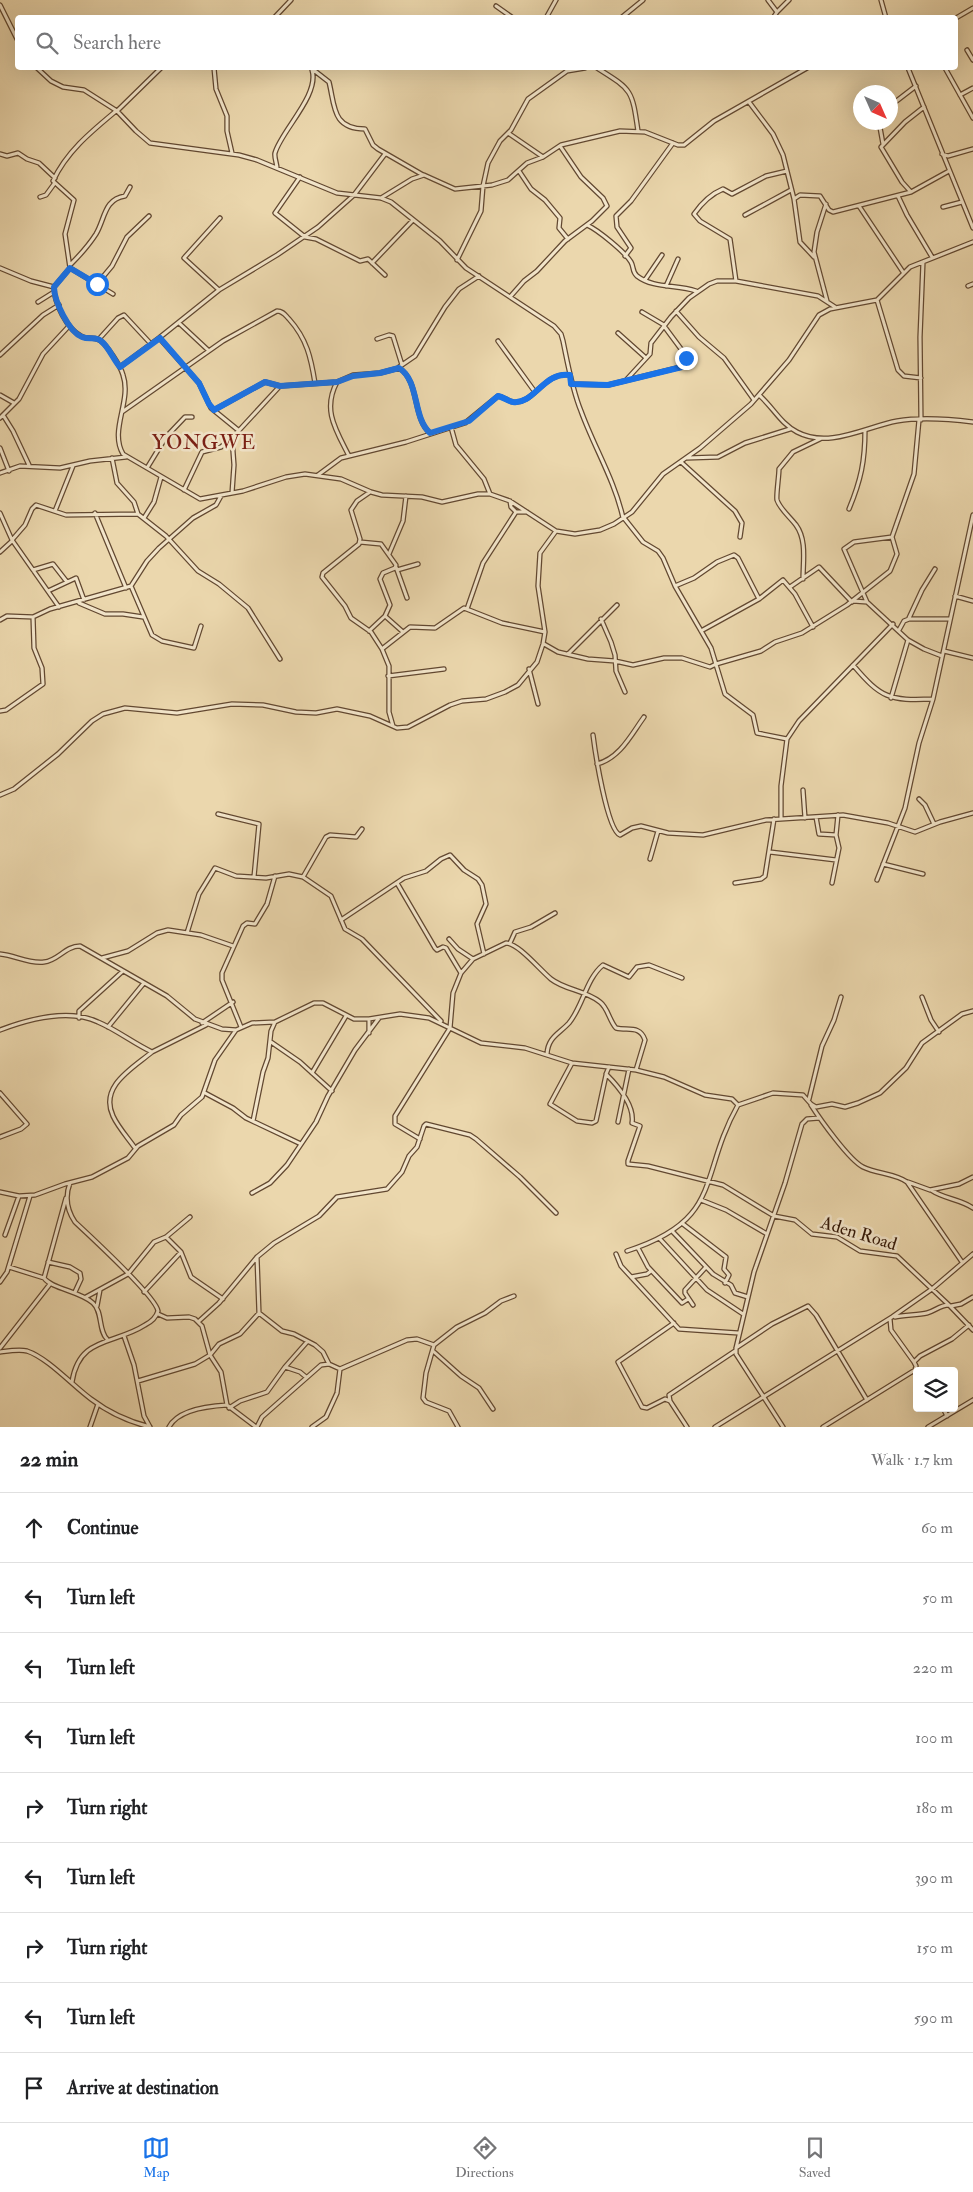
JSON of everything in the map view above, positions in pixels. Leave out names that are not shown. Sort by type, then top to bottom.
[{"type":"street","points":[[277,15],[291,0]]},
{"type":"street","points":[[548,15],[556,0]]},
{"type":"street","points":[[625,15],[643,0]]},
{"type":"street","points":[[768,0],[777,12]]},
{"type":"street","points":[[775,15],[789,0]]},
{"type":"street","points":[[881,0],[885,15]]},
{"type":"street","points":[[0,5],[15,35]]},
{"type":"street","points":[[496,6],[509,15]]},
{"type":"street","points":[[958,17],[973,8]]},
{"type":"street","points":[[967,50],[973,60]]},
{"type":"street","points":[[39,70],[51,81],[63,87],[84,90],[116,111],[150,143],[232,153],[278,168],[322,188],[354,195],[381,198],[397,206],[440,241],[458,260],[478,276],[557,329],[563,341],[571,384],[584,421],[618,498],[624,518],[643,542],[661,554],[675,586],[701,631],[716,664],[723,690],[728,698],[753,715],[757,733],[786,739]]},
{"type":"street","points":[[40,197],[46,195],[54,184],[55,178],[65,160],[82,140],[159,70]]},
{"type":"street","points":[[214,70],[216,89],[228,116],[227,131],[232,153]]},
{"type":"street","points":[[278,168],[275,152],[307,97],[314,76],[312,70]]},
{"type":"street","points":[[314,70],[329,82],[333,106],[341,122],[355,129],[365,129],[373,145],[385,154],[455,189],[482,186],[508,180],[527,163],[544,157],[560,146],[620,131],[638,131],[680,146],[686,144],[714,121],[804,70]]},
{"type":"street","points":[[458,260],[481,211],[484,196],[482,186],[488,163],[495,150],[508,133],[531,95],[570,70]]},
{"type":"street","points":[[600,70],[628,89],[635,109],[638,131]]},
{"type":"street","points":[[909,70],[973,228]]},
{"type":"street","points":[[946,70],[973,118]]},
{"type":"street","points":[[898,100],[916,86]]},
{"type":"street","points":[[960,95],[973,88]]},
{"type":"street","points":[[749,102],[772,134],[783,155],[794,199],[800,242],[814,257]]},
{"type":"street","points":[[911,192],[902,182],[881,149],[905,122],[924,107]]},
{"type":"street","points":[[881,130],[884,144]]},
{"type":"street","points":[[508,133],[544,157]]},
{"type":"street","points":[[625,256],[631,248],[618,230],[616,216],[631,201],[673,143]]},
{"type":"street","points":[[510,297],[568,239],[604,210],[606,204],[581,177],[560,146]]},
{"type":"street","points":[[942,154],[948,156],[973,149]]},
{"type":"street","points":[[0,154],[7,156],[18,153],[27,159],[39,163],[55,178]]},
{"type":"street","points":[[120,367],[220,290],[305,237],[354,195],[385,154]]},
{"type":"street","points":[[519,170],[531,190],[544,200],[560,218],[559,228],[568,239]]},
{"type":"street","points":[[736,282],[730,239],[700,221],[694,214],[704,202],[723,189],[732,194],[766,176],[787,171]]},
{"type":"street","points":[[794,199],[800,195],[814,194],[820,196],[830,212],[911,192],[949,172]]},
{"type":"street","points":[[381,198],[412,179],[424,175]]},
{"type":"street","points":[[300,178],[290,194],[274,212],[305,237],[316,239],[360,261],[367,259],[386,275]]},
{"type":"street","points":[[54,184],[74,200],[65,234],[70,266],[112,294]]},
{"type":"street","points":[[126,457],[118,443],[125,386],[120,367],[99,339],[84,338],[69,326],[54,292],[54,287],[95,236],[109,205],[115,198],[125,196],[130,187]]},
{"type":"street","points":[[745,215],[791,190]]},
{"type":"street","points":[[898,196],[932,257]]},
{"type":"street","points":[[943,207],[962,202]]},
{"type":"street","points":[[826,204],[817,232],[814,257],[827,301]]},
{"type":"street","points":[[859,206],[903,272]]},
{"type":"street","points":[[97,284],[112,266],[130,234],[149,216]]},
{"type":"street","points":[[220,218],[184,258],[220,290]]},
{"type":"street","points":[[372,263],[413,220]]},
{"type":"street","points":[[587,225],[607,238],[625,256],[632,264],[634,273],[655,284],[680,286],[697,291]]},
{"type":"street","points":[[0,473],[29,465],[50,468],[126,457],[200,499],[256,488],[294,475],[317,475],[342,479],[371,492],[392,496],[422,497],[442,502],[478,494],[490,494],[510,501],[556,531],[575,534],[600,530],[624,518],[638,506],[659,479],[700,448],[754,400],[789,360],[819,315],[824,311],[877,300],[903,272],[932,257],[973,242]]},
{"type":"street","points":[[646,280],[662,255]]},
{"type":"street","points":[[666,286],[678,259]]},
{"type":"street","points":[[543,644],[568,654],[588,659],[615,660],[640,665],[664,658],[686,658],[708,667],[762,651],[775,642],[802,633],[852,601],[885,576],[893,567],[897,554],[892,537],[914,474],[920,420],[920,337],[923,262]]},
{"type":"street","points":[[0,268],[31,281],[54,287]]},
{"type":"street","points":[[214,410],[265,382],[280,386],[337,382],[353,376],[380,373],[401,366],[415,356],[445,307],[459,289],[478,276]]},
{"type":"street","points":[[627,379],[650,354],[651,343],[676,312],[697,291],[712,283],[736,282],[818,296],[836,308]]},
{"type":"street","points":[[968,286],[973,284]]},
{"type":"street","points":[[38,302],[54,292]]},
{"type":"street","points":[[877,300],[898,370],[904,376],[921,378]]},
{"type":"street","points":[[0,355],[43,315],[59,305]]},
{"type":"street","points":[[122,412],[208,350],[274,313],[281,311],[298,329],[307,344],[315,383]]},
{"type":"street","points":[[571,384],[608,385],[686,364],[684,353],[664,326],[642,312]]},
{"type":"street","points":[[676,312],[699,337],[724,358],[754,400]]},
{"type":"street","points":[[99,339],[118,318],[124,315],[152,344]]},
{"type":"street","points":[[179,323],[208,350]]},
{"type":"street","points":[[29,465],[2,416],[19,399],[43,354],[69,326]]},
{"type":"street","points":[[618,333],[646,358]]},
{"type":"street","points":[[377,339],[389,335],[393,336],[401,366],[411,385],[424,426],[430,433]]},
{"type":"street","points":[[160,338],[199,383],[214,410],[238,430]]},
{"type":"street","points":[[498,341],[535,392]]},
{"type":"street","points":[[317,475],[341,458],[469,421],[498,396],[510,401],[519,402],[553,378],[563,374],[570,375]]},
{"type":"street","points":[[337,382],[332,394],[330,414],[349,456]]},
{"type":"street","points":[[184,490],[202,452],[221,447],[232,438],[280,386]]},
{"type":"street","points":[[0,395],[14,403]]},
{"type":"street","points":[[759,395],[767,402],[780,420],[791,429],[809,437],[821,439]]},
{"type":"street","points":[[147,468],[171,432],[185,417],[192,417]]},
{"type":"street","points":[[802,579],[801,535],[797,526],[780,506],[776,498],[780,482],[779,469],[793,452],[821,439],[896,422],[920,420],[973,422]]},
{"type":"street","points":[[450,427],[456,445],[484,480],[490,494]]},
{"type":"street","points":[[687,458],[718,457],[750,441],[791,429]]},
{"type":"street","points":[[849,509],[859,485],[863,466],[864,430]]},
{"type":"street","points":[[232,438],[234,465],[232,493]]},
{"type":"street","points":[[0,448],[9,471]]},
{"type":"street","points":[[112,458],[117,482],[134,502],[138,514]]},
{"type":"street","points":[[681,462],[735,511],[742,523],[740,537]]},
{"type":"street","points":[[55,511],[73,466]]},
{"type":"street","points":[[144,518],[154,502],[161,476]]},
{"type":"street","points":[[371,492],[357,501],[351,510],[360,542],[356,548],[323,573],[322,576],[345,606],[351,618],[368,631],[382,649],[389,666],[389,712],[392,726]]},
{"type":"street","points":[[0,620],[7,616],[33,617],[50,609],[131,586],[147,561],[193,518],[216,506],[221,495]]},
{"type":"street","points":[[389,554],[403,521],[406,496]]},
{"type":"street","points":[[510,501],[511,507],[516,512],[527,512]]},
{"type":"street","points":[[0,552],[27,522],[35,506],[46,507],[66,514],[138,514],[169,539],[198,571],[219,584],[248,608],[280,659]]},
{"type":"street","points":[[0,512],[12,540],[59,607]]},
{"type":"street","points":[[467,609],[484,562],[516,512]]},
{"type":"street","points":[[95,513],[126,588]]},
{"type":"street","points":[[877,880],[905,808],[919,743],[933,699],[973,515]]},
{"type":"street","points":[[0,795],[14,789],[58,754],[92,721],[113,710],[140,709],[182,713],[221,705],[256,704],[296,712],[316,712],[332,709],[345,710],[378,719],[397,728],[408,727],[450,705],[500,695],[518,685],[536,662],[543,644],[544,632],[538,586],[540,553],[556,531]]},
{"type":"street","points":[[892,537],[854,542],[844,549],[867,602],[893,624],[908,640],[942,656]]},
{"type":"street","points":[[360,542],[380,543],[389,554],[407,598]]},
{"type":"street","points":[[675,586],[694,578],[717,562],[734,555],[738,558],[759,599]]},
{"type":"street","points":[[33,570],[53,564],[67,582]]},
{"type":"street","points":[[368,631],[385,616],[390,605],[380,579],[383,573],[418,564]]},
{"type":"street","points":[[790,588],[820,567],[852,601],[867,602]]},
{"type":"street","points":[[899,630],[901,625],[909,619],[922,590],[935,568]]},
{"type":"street","points":[[48,591],[74,579],[77,580],[84,600]]},
{"type":"street","points":[[701,631],[759,599],[784,580],[813,626]]},
{"type":"street","points":[[131,586],[143,618],[152,635],[158,640],[193,648],[196,647],[197,632],[201,626]]},
{"type":"street","points":[[955,596],[973,601]]},
{"type":"street","points":[[78,602],[104,614],[123,614],[143,618]]},
{"type":"street","points":[[568,654],[617,605]]},
{"type":"street","points":[[382,649],[413,627],[436,628],[459,610],[467,609],[502,623],[544,632]]},
{"type":"street","points":[[385,616],[404,632]]},
{"type":"street","points":[[0,711],[6,710],[42,684],[42,668],[34,648],[33,617]]},
{"type":"street","points":[[909,619],[950,618]]},
{"type":"street","points":[[601,619],[611,642],[616,671],[625,692]]},
{"type":"street","points":[[781,819],[780,786],[786,739],[799,721],[893,624]]},
{"type":"street","points":[[891,698],[908,640]]},
{"type":"street","points":[[944,651],[973,658]]},
{"type":"street","points":[[853,665],[872,687],[891,698],[933,699]]},
{"type":"street","points":[[388,676],[444,669]]},
{"type":"street","points":[[530,669],[538,704]]},
{"type":"street","points":[[597,764],[614,757],[644,717]]},
{"type":"street","points":[[593,735],[597,764],[610,820],[616,834],[620,835],[636,827],[703,835],[766,820],[838,815],[866,818],[915,832],[934,824],[973,813]]},
{"type":"street","points":[[803,790],[805,818]]},
{"type":"street","points":[[919,799],[925,805],[934,824]]},
{"type":"street","points":[[218,814],[259,824],[254,877]]},
{"type":"street","points":[[832,883],[839,848],[836,835],[838,815]]},
{"type":"street","points":[[816,817],[819,834],[836,835]]},
{"type":"street","points":[[736,882],[764,878],[770,852],[774,819]]},
{"type":"street","points":[[303,877],[326,837],[330,835],[356,837],[362,829]]},
{"type":"street","points":[[650,859],[658,831]]},
{"type":"street","points":[[770,852],[836,860]]},
{"type":"street","points":[[341,920],[397,883],[412,875],[426,871],[444,857],[452,856],[461,867],[478,879],[482,885],[486,904],[477,924],[484,954]]},
{"type":"street","points":[[883,864],[922,874]]},
{"type":"street","points":[[186,934],[200,894],[213,869],[216,868],[236,876],[261,878],[289,874],[303,877],[331,896],[341,920],[349,933],[362,939],[443,1024]]},
{"type":"street","points":[[241,1027],[233,1002],[221,976],[243,926],[247,923],[254,925],[267,904],[275,876]]},
{"type":"street","points":[[397,883],[436,950],[446,948],[461,973]]},
{"type":"street","points":[[510,943],[515,932],[529,928],[555,913]]},
{"type":"street","points":[[101,959],[128,951],[158,933],[170,930],[201,935],[233,946]]},
{"type":"street","points":[[449,939],[458,949],[473,959]]},
{"type":"street","points":[[420,1139],[395,1124],[394,1118],[450,1028],[453,993],[461,973],[473,959],[506,943],[510,943]]},
{"type":"street","points":[[510,943],[552,980],[585,992],[602,1003],[616,1028],[634,1029],[642,1034],[644,1040],[636,1070]]},
{"type":"street","points":[[0,954],[41,963],[54,959],[76,946],[83,947],[167,996],[202,1023],[222,1029],[236,1030]]},
{"type":"street","points":[[547,1054],[551,1039],[572,1018],[585,992],[603,965],[629,977],[637,967],[649,965],[682,978]]},
{"type":"street","points":[[80,1018],[80,1010],[123,971]]},
{"type":"street","points":[[108,1027],[144,983]]},
{"type":"street","points":[[808,1100],[822,1046],[834,1020],[841,997]]},
{"type":"street","points":[[922,997],[931,1020],[939,1032]]},
{"type":"street","points":[[202,1023],[233,1002]]},
{"type":"street","points":[[0,1192],[18,1196],[30,1196],[92,1177],[128,1158],[135,1148],[174,1125],[181,1114],[205,1093],[215,1060],[236,1030],[252,1023],[275,1022],[314,1003],[322,1003],[354,1019],[369,1019],[400,1014],[418,1015],[443,1024],[481,1043],[525,1048],[572,1063],[636,1070],[664,1077],[705,1095],[732,1099],[738,1105]]},
{"type":"street","points":[[811,1104],[816,1107],[832,1104],[848,1106],[880,1093],[906,1068],[922,1042],[939,1032],[962,1014],[973,1011]]},
{"type":"street","points":[[312,1073],[346,1016]]},
{"type":"street","points":[[0,1030],[43,1017],[80,1018],[96,1021],[152,1052]]},
{"type":"street","points":[[252,1192],[270,1183],[287,1165],[316,1122],[355,1050],[379,1017]]},
{"type":"street","points":[[369,1019],[369,1033]]},
{"type":"street","points":[[253,1121],[275,1022]]},
{"type":"street","points":[[135,1148],[113,1118],[111,1108],[112,1088],[119,1079],[152,1052],[206,1025]]},
{"type":"street","points":[[270,1042],[312,1073],[332,1091]]},
{"type":"street","points":[[572,1063],[550,1100],[550,1104],[577,1121],[592,1123],[596,1120],[606,1074],[610,1066]]},
{"type":"street","points":[[618,1122],[622,1093],[629,1069]]},
{"type":"street","points":[[606,1074],[622,1093]]},
{"type":"street","points":[[0,1093],[27,1124],[21,1129],[0,1137]]},
{"type":"street","points":[[205,1093],[253,1121],[301,1144]]},
{"type":"street","name":"Aden Road","points":[[622,1093],[632,1116],[632,1123],[640,1126],[628,1163],[709,1181],[731,1188],[774,1216],[793,1219],[812,1234],[837,1237],[860,1251],[892,1254],[950,1305],[973,1330]]},
{"type":"street","points":[[738,1105],[773,1093],[803,1095],[819,1118],[856,1163],[868,1169],[896,1176],[947,1198],[963,1202],[973,1208]]},
{"type":"street","points":[[627,1251],[660,1239],[683,1224],[701,1200],[738,1105]]},
{"type":"street","points":[[783,1427],[763,1398],[736,1350],[743,1314],[802,1124],[807,1119],[819,1118]]},
{"type":"street","points":[[198,1322],[223,1299],[257,1257],[274,1243],[319,1216],[337,1197],[346,1194],[356,1195],[371,1191],[384,1191],[402,1172],[420,1139],[424,1126],[430,1124],[470,1135],[520,1176],[556,1213]]},
{"type":"street","points":[[930,1190],[959,1184],[973,1177]]},
{"type":"street","points":[[907,1182],[962,1262]]},
{"type":"street","points":[[44,1278],[70,1183]]},
{"type":"street","points":[[5,1235],[18,1196]]},
{"type":"street","points":[[0,1282],[9,1266],[30,1196]]},
{"type":"street","points":[[66,1197],[75,1222],[156,1304],[158,1314]]},
{"type":"street","points":[[701,1200],[726,1210],[767,1234]]},
{"type":"street","points":[[86,1297],[128,1274],[154,1242],[166,1236],[190,1217]]},
{"type":"street","points":[[683,1224],[726,1258],[724,1268],[729,1275],[725,1283]]},
{"type":"street","points":[[673,1232],[706,1267],[725,1283],[731,1285],[735,1292],[748,1297]]},
{"type":"street","points":[[166,1236],[181,1252],[192,1276],[223,1299]]},
{"type":"street","points":[[660,1239],[714,1296],[743,1314]]},
{"type":"street","points":[[638,1248],[651,1271],[682,1303],[688,1299]]},
{"type":"street","points":[[144,1292],[181,1252]]},
{"type":"street","points":[[616,1254],[621,1266],[631,1278],[680,1329],[685,1331],[738,1333]]},
{"type":"street","points":[[716,1427],[891,1318],[932,1289],[973,1254]]},
{"type":"street","points":[[958,1266],[959,1256]]},
{"type":"street","points":[[138,1382],[195,1364],[210,1355],[219,1344],[240,1334],[259,1314],[257,1257]]},
{"type":"street","points":[[48,1262],[70,1267],[80,1273],[81,1279],[75,1292]]},
{"type":"street","points":[[9,1266],[44,1278],[50,1284],[86,1297],[97,1307]]},
{"type":"street","points":[[693,1305],[684,1290],[706,1267]]},
{"type":"street","points":[[631,1278],[647,1274],[651,1271]]},
{"type":"street","points":[[0,1348],[50,1284]]},
{"type":"street","points":[[100,1290],[97,1307],[103,1335],[101,1342]]},
{"type":"street","points":[[458,1427],[449,1411],[426,1402],[423,1398],[426,1373],[434,1345],[457,1327],[485,1313],[501,1301],[514,1296]]},
{"type":"street","points":[[955,1312],[961,1304],[973,1297]]},
{"type":"street","points":[[891,1318],[913,1313],[926,1313],[942,1306],[961,1304]]},
{"type":"street","points":[[687,1427],[668,1397],[670,1393],[772,1324],[807,1306],[816,1315],[867,1400]]},
{"type":"street","points":[[158,1314],[167,1318],[189,1317],[198,1322],[205,1332],[210,1355],[221,1372],[228,1407],[256,1427],[262,1417],[322,1365],[329,1364],[340,1369],[407,1340],[417,1339],[434,1345]]},
{"type":"street","points":[[72,1382],[76,1365],[86,1352],[107,1339],[124,1336],[152,1321],[158,1314]]},
{"type":"street","points":[[259,1314],[282,1331],[294,1334],[323,1352],[329,1364]]},
{"type":"street","points":[[823,1427],[915,1370],[914,1362],[891,1330],[891,1318]]},
{"type":"street","points":[[670,1401],[665,1399],[647,1408],[642,1407],[618,1362],[674,1323]]},
{"type":"street","points":[[914,1362],[920,1356],[952,1339],[968,1325]]},
{"type":"street","points":[[103,1335],[107,1339]]},
{"type":"street","points":[[124,1336],[138,1382],[144,1416],[150,1427]]},
{"type":"street","points":[[169,1427],[174,1419],[183,1415],[209,1407],[228,1407],[267,1392],[285,1367],[307,1342]]},
{"type":"street","points":[[0,1352],[26,1351],[72,1382],[98,1404],[136,1424],[150,1427]]},
{"type":"street","points":[[433,1351],[461,1376],[479,1388],[493,1409]]},
{"type":"street","points":[[285,1367],[300,1372],[306,1378]]},
{"type":"street","points":[[312,1427],[326,1417],[337,1393],[340,1369]]},
{"type":"street","points":[[928,1427],[973,1400]]},
{"type":"street","points":[[90,1427],[98,1404]]},
{"type":"street","points":[[945,1412],[947,1416]]},
{"type":"district","name":"YONGWE","points":[[204,442]]},
{"type":"route","points":[[97,284],[70,268],[56,283],[54,287],[55,296],[73,331],[84,338],[95,338],[102,341],[120,367],[160,338],[199,383],[214,410],[265,382],[280,386],[286,384],[337,382],[360,374],[380,373],[399,368],[404,372],[411,385],[424,426],[430,433],[469,421],[498,396],[513,402],[525,400],[548,380],[563,374],[570,375],[571,384],[596,383],[608,385],[682,367],[686,364],[686,358]]}]
